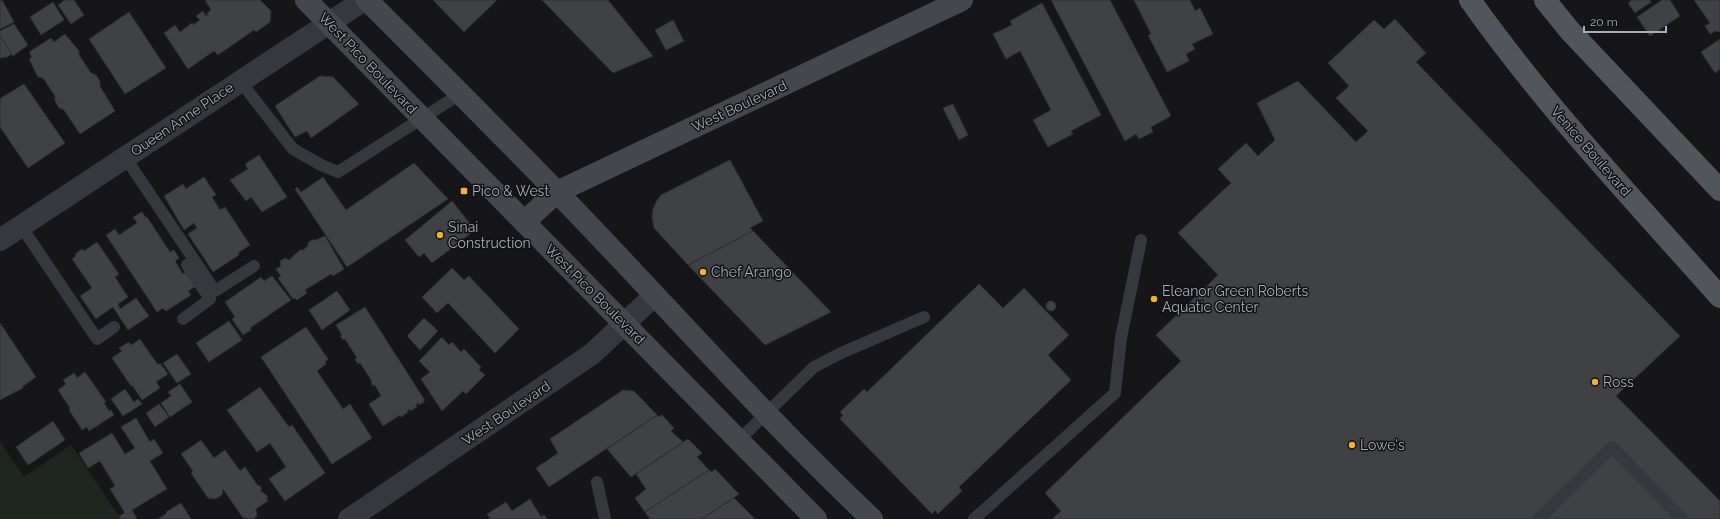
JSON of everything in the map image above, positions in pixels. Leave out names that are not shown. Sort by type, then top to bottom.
[{"type":"main road","name":"West Pico Boulevard","points":[[306,0],[816,519]]},
{"type":"main road","points":[[366,0],[557,192],[767,414],[872,519]]},
{"type":"main road","name":"West Boulevard","points":[[524,222],[557,192],[962,0]]},
{"type":"main road","name":"Venice Boulevard","points":[[1470,0],[1490,29],[1565,122],[1720,297]]},
{"type":"main road","points":[[1545,0],[1570,31],[1720,190]]},
{"type":"street","name":"Queen Anne Place","points":[[0,240],[121,159],[366,0]]},
{"type":"street","name":"West Boulevard","points":[[349,519],[592,354],[654,296]]},
{"type":"lane","points":[[240,81],[293,149],[321,165],[338,172],[460,94]]},
{"type":"lane","points":[[121,159],[216,292],[254,266]]},
{"type":"lane","points":[[121,159],[210,299],[183,319]]},
{"type":"lane","points":[[20,226],[97,339],[114,327]]},
{"type":"lane","points":[[974,519],[1115,393],[1121,338],[1141,240]]},
{"type":"lane","points":[[739,440],[814,367],[839,354],[924,318]]},
{"type":"lane","points":[[1539,519],[1612,447],[1682,519]]},
{"type":"lane","points":[[597,482],[605,519]]},
{"type":"shaded area","points":[[0,442],[24,477],[71,445],[121,519],[0,519]]},
{"type":"building","points":[[2,0],[14,22],[0,29],[0,1]]},
{"type":"building","points":[[65,0],[74,0],[84,15],[71,24],[58,5]]},
{"type":"building","points":[[205,0],[260,0],[271,11],[270,22],[256,32],[254,30],[218,55],[214,51],[188,69],[164,33],[175,25],[180,32],[192,23],[193,25],[200,20],[196,16],[203,11],[206,16],[208,15],[207,13],[211,10]]},
{"type":"building","points":[[433,0],[497,0],[464,32]]},
{"type":"building","points":[[542,0],[608,0],[653,56],[613,73]]},
{"type":"building","points":[[1051,0],[1110,0],[1171,116],[1151,127],[1153,132],[1139,139],[1136,134],[1125,141]]},
{"type":"building","points":[[1134,0],[1190,0],[1195,11],[1200,8],[1213,34],[1192,44],[1195,49],[1186,54],[1189,61],[1167,72],[1148,35],[1151,34]]},
{"type":"building","points":[[1632,0],[1650,0],[1651,2],[1635,13],[1628,3]]},
{"type":"building","points":[[1662,0],[1670,0],[1680,16],[1650,36],[1637,17]]},
{"type":"building","points":[[1694,0],[1720,0],[1720,32],[1715,31],[1710,34],[1705,26],[1710,23]]},
{"type":"building","points":[[53,2],[64,20],[41,35],[30,17]]},
{"type":"building","points":[[1042,3],[1101,115],[1071,131],[1073,134],[1048,147],[1033,120],[1051,110],[1020,51],[1006,59],[993,34],[1012,25],[1010,21]]},
{"type":"building","points":[[129,12],[166,68],[125,94],[89,39]]},
{"type":"building","points":[[1395,19],[1426,53],[1416,62],[1680,336],[1616,396],[1720,501],[1720,519],[1052,519],[1061,511],[1045,493],[1181,361],[1156,335],[1218,275],[1178,233],[1231,183],[1218,169],[1246,143],[1258,156],[1275,140],[1257,103],[1298,81],[1356,142],[1368,131],[1336,98],[1349,86],[1328,63],[1374,20],[1384,29]]},
{"type":"building","points":[[673,20],[684,41],[666,50],[655,30]]},
{"type":"building","points":[[14,24],[28,45],[13,56],[0,36],[0,31]]},
{"type":"building","points":[[65,34],[79,51],[79,55],[91,73],[96,75],[100,81],[100,86],[115,111],[80,134],[64,110],[59,108],[55,101],[55,96],[43,78],[38,77],[29,59],[32,57],[29,52],[51,38],[54,42]]},
{"type":"building","points":[[0,36],[12,54],[7,57],[0,58]]},
{"type":"building","points":[[1720,39],[1720,69],[1715,73],[1701,52]]},
{"type":"building","points":[[320,76],[333,77],[359,104],[311,138],[307,131],[295,137],[275,106]]},
{"type":"building","points":[[24,84],[65,143],[28,168],[0,127],[1,98]]},
{"type":"building","points":[[953,104],[968,135],[959,140],[943,108]]},
{"type":"building","points":[[259,155],[287,197],[262,212],[251,197],[246,201],[230,180],[248,169],[245,164]]},
{"type":"building","points":[[730,160],[763,221],[750,228],[753,231],[688,265],[654,228],[652,217],[653,209],[661,195]]},
{"type":"building","points":[[414,163],[448,199],[347,267],[295,189],[297,187],[301,192],[323,177],[346,210]]},
{"type":"building","points":[[204,177],[216,195],[212,197],[220,210],[225,207],[250,245],[238,253],[239,255],[213,272],[188,234],[197,228],[194,223],[184,230],[164,196],[183,184],[186,189]]},
{"type":"building","name":"Sinai Construction","points":[[452,201],[475,230],[432,263],[424,253],[419,257],[405,240]]},
{"type":"building","points":[[142,212],[146,218],[147,217],[170,252],[174,250],[179,258],[175,261],[183,274],[186,272],[196,286],[188,291],[191,295],[166,311],[163,308],[157,312],[106,235],[115,229],[119,235],[137,223],[133,217]]},
{"type":"building","points":[[753,231],[831,312],[765,345],[688,265]]},
{"type":"building","points":[[325,236],[344,269],[333,276],[331,274],[305,290],[307,293],[297,300],[295,298],[293,299],[278,278],[281,276],[276,269],[281,266],[280,261],[285,258],[289,260],[301,249],[302,251],[308,246],[308,243],[312,240]]},
{"type":"building","points":[[97,242],[119,274],[115,277],[128,297],[118,304],[120,309],[136,298],[149,316],[128,330],[113,307],[96,319],[80,296],[92,288],[72,259],[76,256],[75,254],[82,249],[84,251]]},
{"type":"building","points":[[452,268],[464,280],[469,276],[519,329],[495,353],[448,303],[437,313],[422,297]]},
{"type":"building","points":[[272,276],[291,300],[250,328],[251,330],[243,335],[232,319],[235,317],[225,302],[261,277],[264,281]]},
{"type":"building","points":[[979,284],[1003,308],[1024,288],[1069,335],[1048,355],[1071,380],[959,487],[962,491],[938,514],[935,510],[932,514],[840,419],[843,415],[840,412],[864,389],[867,392]]},
{"type":"building","points":[[337,291],[350,310],[322,330],[309,310]]},
{"type":"building","points":[[1049,301],[1053,301],[1055,302],[1055,310],[1049,311],[1046,308],[1046,304]]},
{"type":"building","points":[[365,307],[424,399],[424,402],[416,405],[417,407],[410,411],[409,409],[407,411],[408,412],[401,417],[400,415],[383,426],[369,404],[381,396],[375,385],[373,386],[372,381],[360,363],[358,364],[355,359],[357,358],[345,339],[343,340],[340,336],[342,335],[336,325]]},
{"type":"building","points":[[424,318],[438,331],[420,350],[407,336]]},
{"type":"building","points":[[229,321],[242,340],[209,362],[196,343]]},
{"type":"building","points":[[0,323],[36,377],[22,387],[23,388],[0,400]]},
{"type":"building","points":[[306,327],[328,359],[325,362],[326,364],[317,371],[343,409],[350,404],[372,438],[332,464],[261,357]]},
{"type":"building","points":[[442,337],[449,345],[452,342],[461,352],[464,349],[481,367],[479,370],[485,375],[466,394],[463,391],[442,411],[421,379],[430,372],[419,361]]},
{"type":"building","points":[[140,339],[158,365],[160,363],[168,374],[156,382],[160,388],[142,400],[112,358],[122,351],[119,348],[129,342],[131,345]]},
{"type":"building","points":[[177,354],[191,374],[177,383],[163,363]]},
{"type":"building","points":[[85,372],[106,402],[104,403],[109,411],[111,410],[114,415],[89,431],[87,427],[82,430],[58,390],[66,384],[63,380],[74,373],[77,378]]},
{"type":"building","points":[[180,384],[192,402],[170,417],[161,403],[171,396],[168,392]]},
{"type":"building","points":[[260,387],[289,427],[292,425],[325,473],[285,501],[269,479],[286,467],[270,443],[257,452],[227,410]]},
{"type":"building","points":[[125,389],[134,402],[138,399],[142,404],[123,416],[111,399]]},
{"type":"building","points":[[623,390],[634,391],[657,415],[549,487],[536,468],[558,453],[550,439]]},
{"type":"building","points":[[159,404],[169,417],[155,427],[146,413]]},
{"type":"building","points":[[657,415],[659,417],[662,415],[674,428],[671,431],[683,442],[631,477],[607,449]]},
{"type":"building","points":[[136,418],[150,442],[154,439],[163,453],[150,461],[167,489],[132,510],[137,519],[121,519],[119,516],[125,513],[110,489],[115,486],[100,461],[88,468],[79,453],[112,433],[125,454],[135,448],[121,427]]},
{"type":"building","points":[[53,421],[65,440],[28,465],[16,447]]},
{"type":"building","points":[[688,439],[702,453],[697,457],[709,470],[645,512],[635,498],[646,489],[636,474]]},
{"type":"building","points":[[201,440],[214,458],[225,450],[240,471],[245,467],[258,486],[259,485],[262,489],[260,490],[268,497],[266,498],[268,501],[256,509],[257,516],[253,519],[243,518],[223,489],[222,495],[215,499],[208,498],[191,473],[193,471],[181,454]]},
{"type":"building","points":[[715,469],[739,494],[702,519],[650,519],[645,512],[709,470],[712,472]]},
{"type":"building","points":[[734,498],[755,519],[702,519]]},
{"type":"building","points":[[530,499],[541,517],[544,515],[547,519],[488,519],[490,518],[487,514],[506,502],[512,511]]},
{"type":"building","points":[[181,503],[191,519],[158,519],[167,513],[166,512]]},
{"type":"place","name":"Pico & West","points":[[464,191]]},
{"type":"place","name":"Sinai Construction","points":[[440,235]]},
{"type":"place","name":"Chef Arango","points":[[703,272]]},
{"type":"place","name":"Eleanor Green Roberts Aquatic Center","points":[[1154,299]]},
{"type":"place","name":"Ross","points":[[1595,382]]},
{"type":"place","name":"Lowe's","points":[[1352,445]]}]
